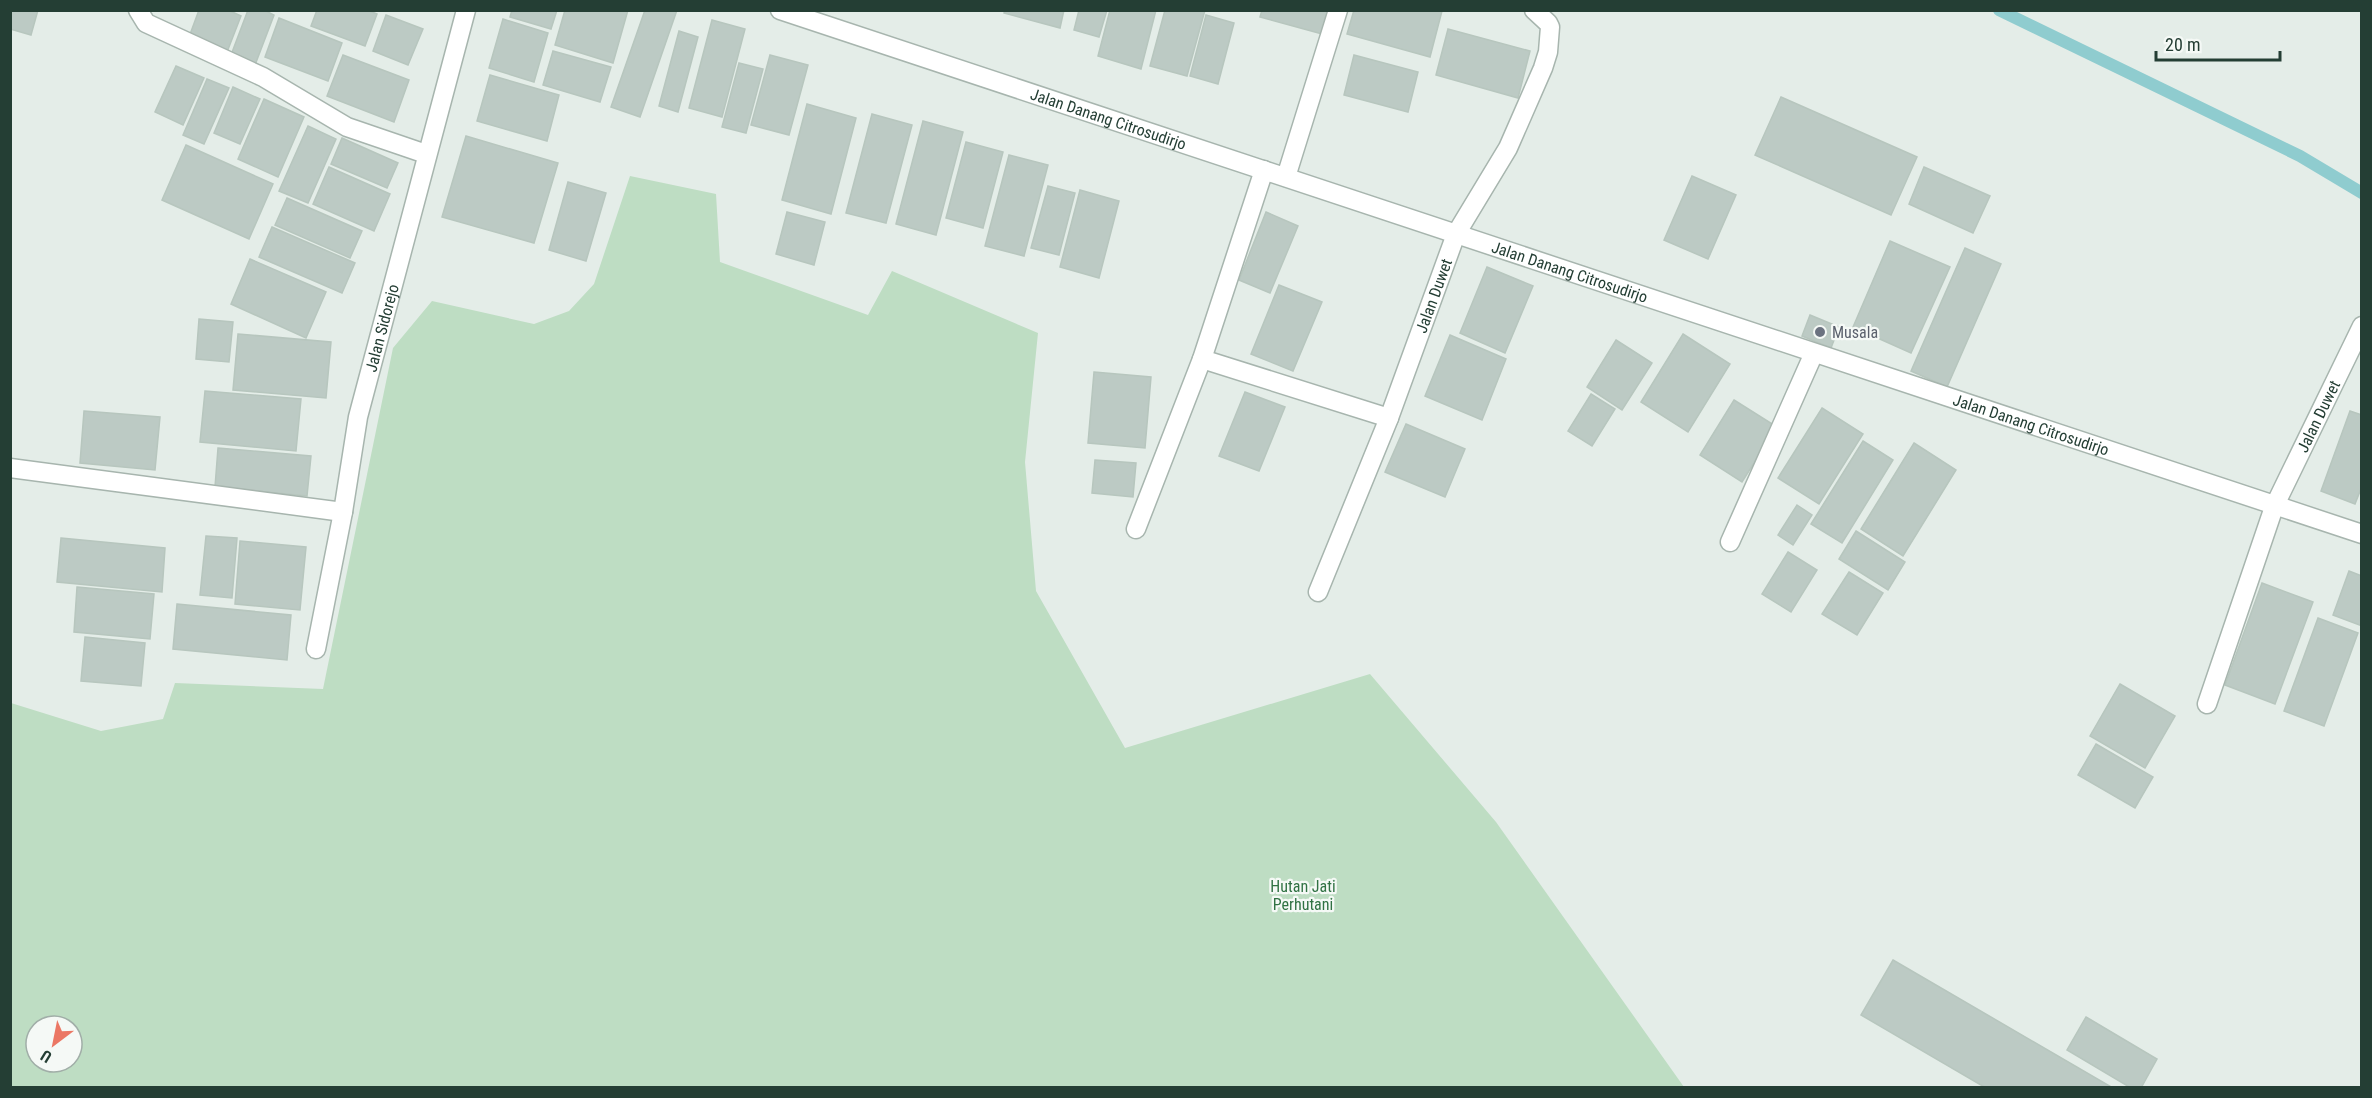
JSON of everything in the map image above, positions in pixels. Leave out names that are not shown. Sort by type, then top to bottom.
[{"type":"street","points":[[138,10],[146,23],[263,78],[347,127],[426,154]]},
{"type":"street","name":"Jalan Sidorejo","points":[[316,649],[343,512],[358,417],[466,10]]},
{"type":"street","name":"Jalan Danang Citrosudirjo","points":[[780,10],[2361,534]]},
{"type":"street","points":[[1286,177],[1338,10]]},
{"type":"street","name":"Jalan Duwet","points":[[1318,591],[1389,418],[1456,234],[1508,148],[1548,52],[1550,27],[1534,10]]},
{"type":"street","points":[[1136,529],[1202,359],[1264,170]]},
{"type":"street","name":"Jalan Duwet","points":[[2207,704],[2274,507],[2361,326]]},
{"type":"street","points":[[1730,542],[1814,353]]},
{"type":"street","points":[[1202,359],[1389,418]]},
{"type":"street","points":[[10,468],[343,512]]},
{"type":"green space","name":"Hutan Jati Perhutani","points":[[630,176],[716,194],[720,262],[868,315],[892,271],[1038,333],[1025,462],[1036,591],[1125,748],[1370,674],[1496,822],[1684,1087],[11,1087],[11,703],[101,731],[163,719],[175,683],[323,689],[393,348],[432,301],[534,324],[569,311],[594,284]]},
{"type":"building","points":[[10,10],[38,10],[31,35],[10,29]]},
{"type":"building","points":[[199,10],[228,10],[241,16],[227,52],[189,37]]},
{"type":"building","points":[[248,10],[264,10],[274,15],[255,65],[231,55]]},
{"type":"building","points":[[317,10],[367,10],[377,14],[365,46],[311,26]]},
{"type":"building","points":[[512,10],[557,10],[551,29],[510,17]]},
{"type":"building","points":[[565,10],[628,10],[613,63],[555,45]]},
{"type":"building","points":[[645,10],[677,10],[640,117],[611,107]]},
{"type":"building","points":[[1005,10],[1064,10],[1060,28],[1004,13]]},
{"type":"building","points":[[1079,10],[1107,10],[1099,37],[1074,30]]},
{"type":"building","points":[[1110,10],[1156,10],[1141,69],[1098,56]]},
{"type":"building","points":[[1165,10],[1205,10],[1187,76],[1150,66]]},
{"type":"building","points":[[1262,10],[1333,10],[1326,35],[1260,17]]},
{"type":"building","points":[[1354,10],[1442,11],[1430,57],[1347,34]]},
{"type":"building","points":[[386,15],[423,29],[408,65],[373,51]]},
{"type":"building","points":[[1206,15],[1234,23],[1218,84],[1190,76]]},
{"type":"building","points":[[279,18],[342,43],[328,81],[265,57]]},
{"type":"building","points":[[503,19],[548,33],[534,82],[489,68]]},
{"type":"building","points":[[712,20],[745,29],[722,117],[689,108]]},
{"type":"building","points":[[1448,29],[1530,51],[1518,98],[1436,75]]},
{"type":"building","points":[[679,31],[698,37],[678,112],[659,106]]},
{"type":"building","points":[[553,51],[611,67],[600,102],[543,85]]},
{"type":"building","points":[[343,55],[409,80],[394,122],[327,96]]},
{"type":"building","points":[[770,55],[808,65],[789,135],[751,125]]},
{"type":"building","points":[[1354,55],[1418,72],[1408,112],[1344,95]]},
{"type":"building","points":[[739,63],[763,69],[746,133],[722,127]]},
{"type":"building","points":[[176,66],[204,78],[183,125],[155,112]]},
{"type":"building","points":[[490,75],[559,95],[547,141],[477,121]]},
{"type":"building","points":[[207,79],[229,88],[204,144],[183,135]]},
{"type":"building","points":[[233,87],[260,99],[240,144],[214,133]]},
{"type":"building","points":[[1781,97],[1917,157],[1891,215],[1755,155]]},
{"type":"building","points":[[264,99],[304,117],[278,177],[238,159]]},
{"type":"building","points":[[807,104],[856,118],[831,214],[782,200]]},
{"type":"building","points":[[872,114],[912,125],[886,223],[846,213]]},
{"type":"building","points":[[923,121],[963,132],[936,235],[896,224]]},
{"type":"building","points":[[308,126],[336,139],[308,203],[279,191]]},
{"type":"building","points":[[466,136],[558,163],[534,243],[442,217]]},
{"type":"building","points":[[342,138],[398,163],[387,188],[331,164]]},
{"type":"building","points":[[966,142],[1003,152],[983,228],[946,218]]},
{"type":"building","points":[[186,145],[273,184],[249,239],[162,200]]},
{"type":"building","points":[[1009,155],[1048,165],[1024,256],[985,246]]},
{"type":"building","points":[[329,167],[390,194],[374,231],[313,204]]},
{"type":"building","points":[[1924,167],[1990,196],[1973,233],[1909,204]]},
{"type":"building","points":[[1692,176],[1736,195],[1708,259],[1664,240]]},
{"type":"building","points":[[568,182],[606,193],[586,261],[549,250]]},
{"type":"building","points":[[1048,186],[1075,193],[1059,255],[1031,248]]},
{"type":"building","points":[[1080,190],[1119,201],[1099,278],[1060,267]]},
{"type":"building","points":[[287,198],[362,231],[350,258],[275,225]]},
{"type":"building","points":[[787,212],[825,222],[814,265],[776,254]]},
{"type":"building","points":[[1266,212],[1298,226],[1270,293],[1239,280]]},
{"type":"building","points":[[272,227],[355,263],[342,293],[259,257]]},
{"type":"building","points":[[1890,241],[1950,267],[1911,353],[1853,327]]},
{"type":"building","points":[[1965,248],[2001,264],[1947,387],[1911,371]]},
{"type":"building","points":[[250,259],[326,292],[306,338],[231,304]]},
{"type":"building","points":[[1487,267],[1533,286],[1505,353],[1460,333]]},
{"type":"building","points":[[1279,285],[1322,302],[1293,371],[1251,354]]},
{"type":"building","name":"Musala","points":[[1810,315],[1839,327],[1831,348],[1802,336]]},
{"type":"building","points":[[199,319],[233,322],[229,362],[196,359]]},
{"type":"building","points":[[238,334],[331,342],[326,398],[233,390]]},
{"type":"building","points":[[1683,334],[1730,364],[1688,432],[1641,402]]},
{"type":"building","points":[[1450,335],[1506,359],[1482,420],[1425,396]]},
{"type":"building","points":[[1616,340],[1652,363],[1622,410],[1587,387]]},
{"type":"building","points":[[1094,372],[1151,377],[1145,448],[1088,443]]},
{"type":"building","points":[[205,391],[301,399],[296,451],[200,442]]},
{"type":"building","points":[[1245,392],[1285,407],[1259,471],[1219,456]]},
{"type":"building","points":[[1591,394],[1615,409],[1592,446],[1568,431]]},
{"type":"building","points":[[1734,400],[1777,427],[1742,482],[1700,455]]},
{"type":"building","points":[[1822,408],[1863,434],[1819,504],[1778,478]]},
{"type":"building","points":[[84,411],[160,417],[155,470],[80,463]]},
{"type":"building","points":[[2350,411],[2362,415],[2362,486],[2355,504],[2321,491]]},
{"type":"building","points":[[1406,424],[1465,449],[1445,497],[1385,472]]},
{"type":"building","points":[[1863,441],[1893,460],[1842,543],[1811,524]]},
{"type":"building","points":[[1914,443],[1956,470],[1903,556],[1861,529]]},
{"type":"building","points":[[218,448],[311,456],[307,496],[215,487]]},
{"type":"building","points":[[1095,460],[1136,463],[1133,497],[1092,493]]},
{"type":"building","points":[[1797,505],[1812,515],[1793,545],[1778,535]]},
{"type":"building","points":[[1856,531],[1905,562],[1888,590],[1839,559]]},
{"type":"building","points":[[206,536],[237,538],[232,598],[200,595]]},
{"type":"building","points":[[61,538],[165,548],[162,592],[57,582]]},
{"type":"building","points":[[240,541],[306,547],[300,610],[235,604]]},
{"type":"building","points":[[1788,552],[1817,570],[1791,612],[1762,594]]},
{"type":"building","points":[[2349,571],[2362,576],[2362,626],[2333,615]]},
{"type":"building","points":[[1849,572],[1883,593],[1857,635],[1822,614]]},
{"type":"building","points":[[2262,583],[2313,602],[2275,704],[2225,685]]},
{"type":"building","points":[[77,587],[154,594],[150,639],[74,632]]},
{"type":"building","points":[[177,604],[291,615],[287,660],[173,649]]},
{"type":"building","points":[[2318,618],[2358,633],[2324,726],[2284,711]]},
{"type":"building","points":[[85,637],[145,643],[141,686],[81,681]]},
{"type":"building","points":[[2120,684],[2175,716],[2145,768],[2090,736]]},
{"type":"building","points":[[2096,744],[2153,777],[2135,808],[2078,775]]},
{"type":"building","points":[[1893,960],[2113,1088],[1986,1088],[1861,1015]]},
{"type":"building","points":[[2086,1017],[2157,1059],[2141,1088],[2131,1088],[2067,1050]]},
{"type":"waterway","points":[[1999,10],[2300,156],[2362,193]]},
{"type":"place","name":"Musala","points":[[1820,332]]}]
